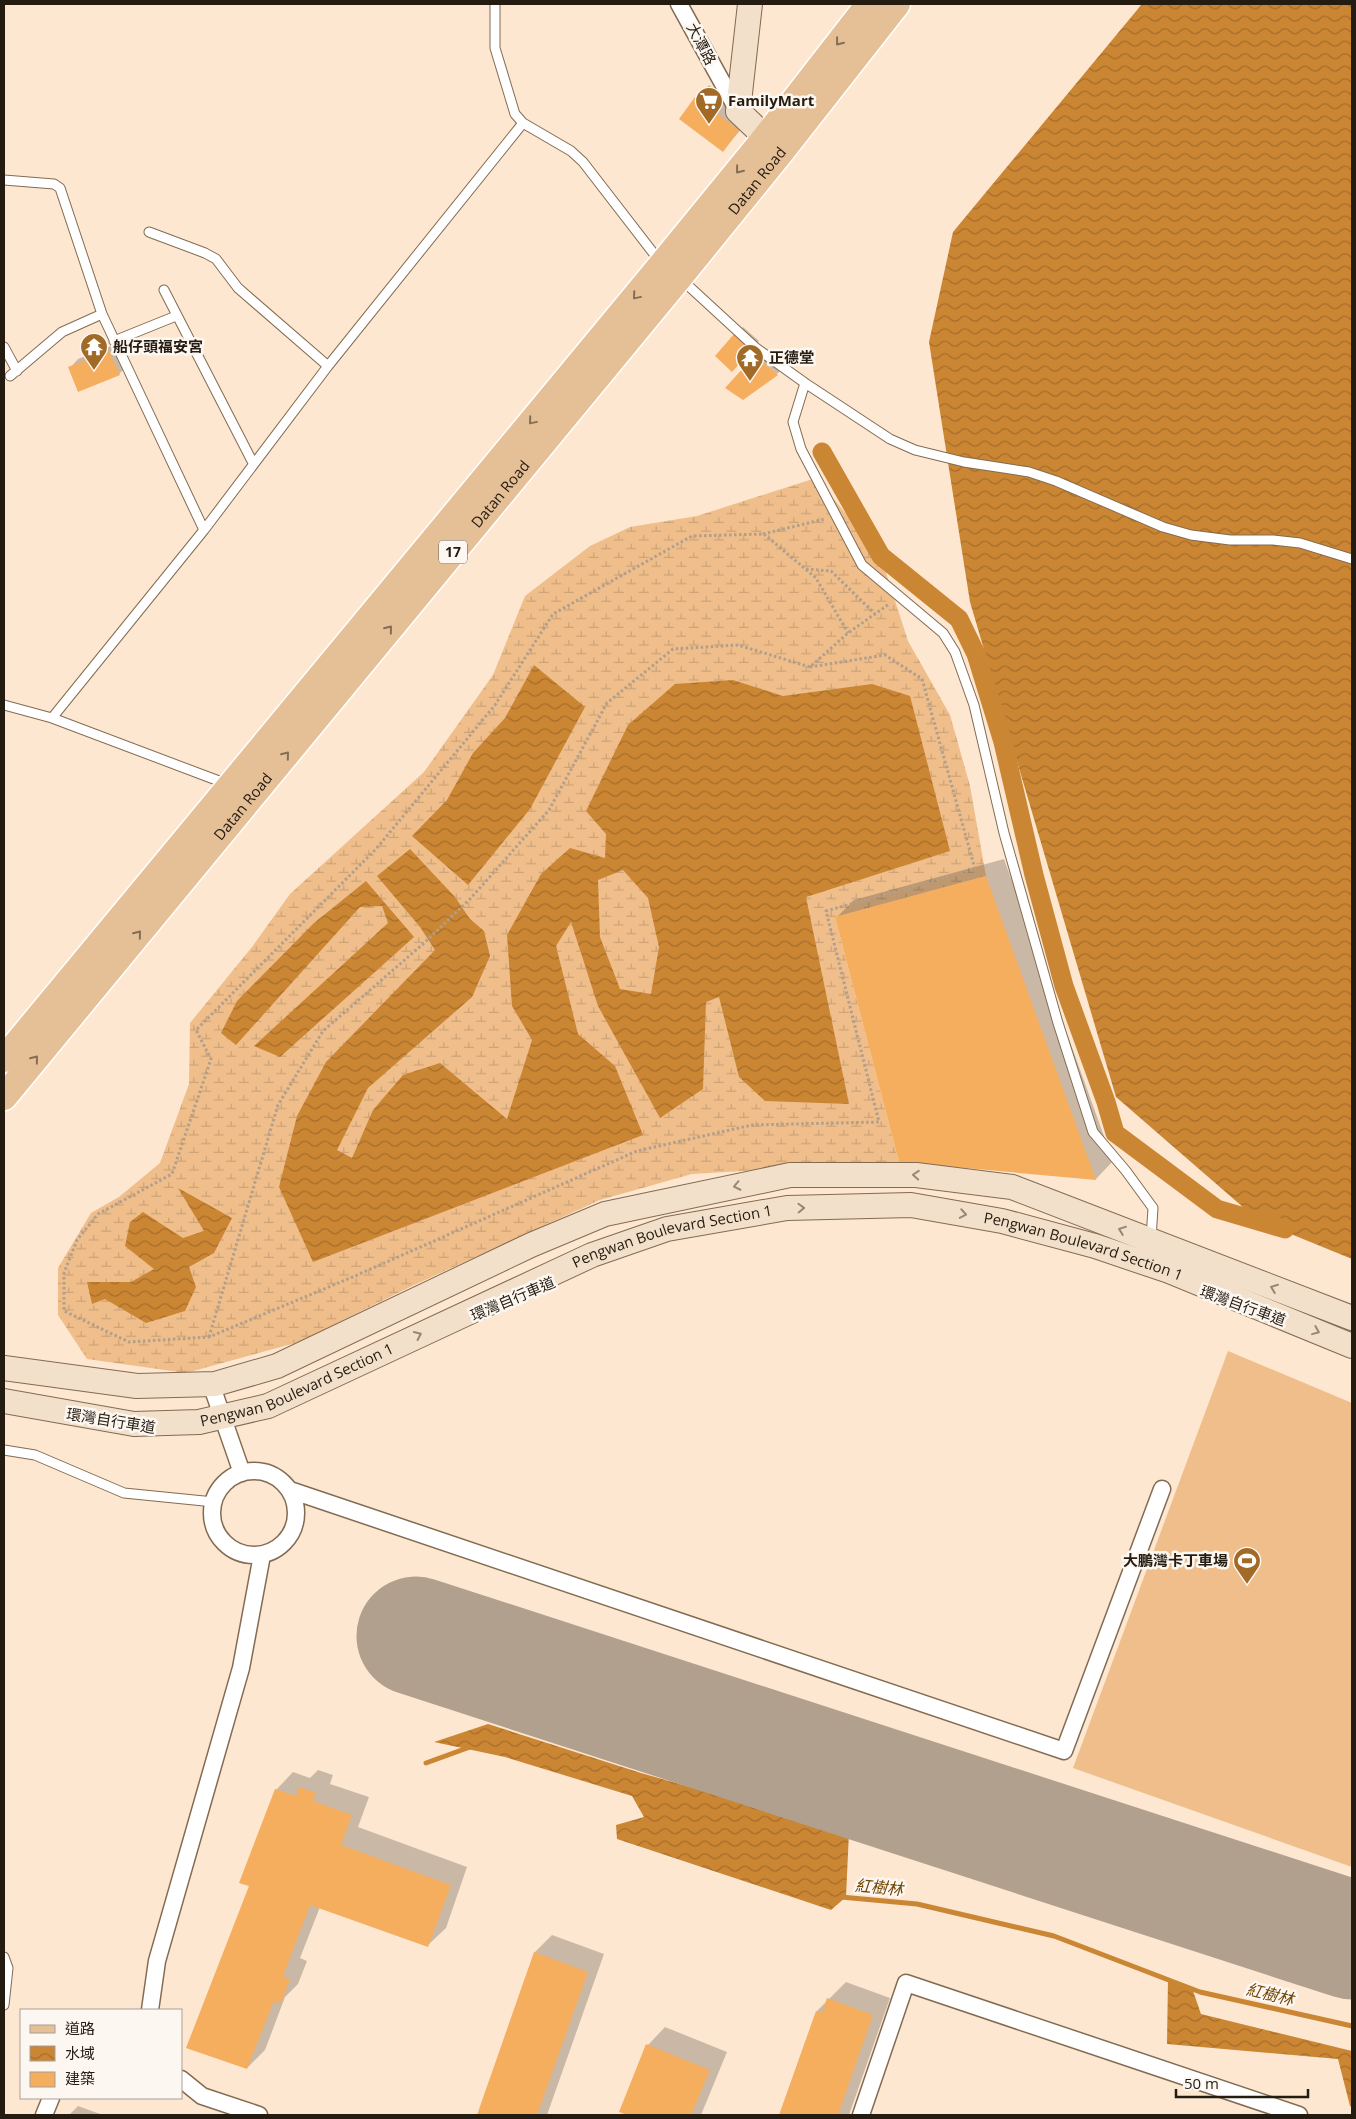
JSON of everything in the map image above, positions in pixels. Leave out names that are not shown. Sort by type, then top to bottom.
[{"type":"main road","name":"Datan Road","points":[[773,145],[869,4]]},
{"type":"main road","name":"Datan Road","points":[[4,1097],[670,271],[773,145],[897,4]]},
{"type":"main road","name":"Datan Road","points":[[4,1059],[230,785],[670,271]]},
{"type":"street","name":"大潭路","points":[[679,4],[738,111],[773,145]]},
{"type":"street","points":[[738,111],[750,4]]},
{"type":"street","name":"Pengwan Boulevard Section 1","points":[[4,1368],[137,1386],[211,1384],[277,1366],[531,1245],[605,1214],[790,1175],[916,1175],[1012,1188],[1147,1252],[1352,1318]]},
{"type":"street","name":"Pengwan Boulevard Section 1","points":[[4,1401],[134,1424],[199,1422],[268,1406],[592,1255],[667,1229],[787,1208],[911,1205],[1002,1221],[1094,1246],[1147,1252],[1169,1271],[1352,1346]]},
{"type":"street","points":[[211,1384],[242,1473]]},
{"type":"street","points":[[256,1471],[269,1474],[281,1480],[290,1490],[295,1503],[296,1516],[293,1530],[286,1541],[275,1550],[262,1555],[248,1555],[235,1551],[224,1542],[216,1530],[213,1517],[214,1502],[220,1490],[229,1480],[242,1473],[256,1471]]},
{"type":"street","points":[[290,1490],[1064,1751],[1162,1489]]},
{"type":"street","points":[[150,2009],[157,1961],[241,1668],[262,1555]]},
{"type":"street","points":[[861,2115],[906,1983],[1299,2115]]},
{"type":"street","points":[[182,2080],[202,2096],[259,2115]]},
{"type":"street","points":[[44,2115],[51,2099]]},
{"type":"lane","points":[[495,4],[495,48],[515,114],[523,123],[571,152],[583,162],[670,271],[756,348],[890,439],[915,450],[964,462],[1029,472],[1056,481],[1163,527],[1191,536],[1300,543],[1352,559]]},
{"type":"lane","points":[[52,718],[204,530],[328,366],[523,123]]},
{"type":"lane","points":[[4,180],[54,184],[60,188],[102,314],[204,530]]},
{"type":"lane","points":[[149,232],[216,259],[238,288],[328,366]]},
{"type":"lane","points":[[164,290],[253,463]]},
{"type":"lane","points":[[4,347],[14,374],[62,332],[102,314]]},
{"type":"lane","points":[[114,341],[176,316]]},
{"type":"lane","points":[[805,383],[793,422],[801,449],[862,564],[943,633],[956,652],[974,705],[1004,833],[1058,1023],[1093,1132],[1126,1171],[1153,1208],[1147,1252]]},
{"type":"lane","points":[[4,705],[52,718],[230,785]]},
{"type":"lane","points":[[4,1450],[35,1455],[124,1493],[214,1502]]},
{"type":"lane","points":[[4,1957],[8,1968],[4,2005]]},
{"type":"path","points":[[209,1337],[278,1106],[323,1031],[470,899],[549,810],[608,703],[674,649],[738,645],[810,667],[885,655],[922,679],[975,869],[826,910],[879,1122],[752,1125],[637,1151],[355,1276],[209,1337],[129,1342],[64,1310],[64,1273],[78,1240],[98,1214],[172,1174],[211,1059],[196,1030],[376,849],[495,706],[553,614],[692,536],[762,534],[836,516]]},
{"type":"path","points":[[762,534],[816,578],[848,633]]},
{"type":"path","points":[[806,569],[831,571],[875,614]]},
{"type":"path","points":[[810,667],[848,633],[900,596]]},
{"type":"green space","points":[[816,478],[880,554],[908,641],[950,715],[970,786],[986,876],[835,917],[899,1162],[692,1174],[600,1200],[412,1286],[299,1342],[186,1373],[87,1359],[58,1315],[58,1268],[91,1213],[119,1197],[160,1163],[189,1084],[190,1023],[252,947],[290,894],[424,772],[493,675],[525,596],[590,546],[630,527],[697,516]]},
{"type":"green space","name":"大鵬灣卡丁車場","points":[[1228,1351],[1352,1403],[1352,1867],[1073,1768]]},
{"type":"water","points":[[1142,4],[1352,4],[1352,1259],[1259,1221],[1116,1097],[970,602],[929,342],[953,232]]},
{"type":"water","points":[[534,665],[585,707],[530,809],[468,885],[412,836],[447,800],[473,753],[505,718]]},
{"type":"water","points":[[733,680],[783,696],[872,684],[910,696],[950,851],[806,897],[849,1104],[765,1101],[739,1077],[719,997],[706,1002],[703,1089],[660,1118],[598,1006],[571,922],[556,946],[578,1034],[615,1066],[643,1135],[313,1262],[279,1187],[297,1116],[326,1062],[435,950],[420,927],[377,876],[410,849],[455,897],[470,919],[484,931],[490,956],[472,997],[368,1088],[337,1150],[352,1158],[373,1110],[403,1075],[440,1063],[507,1119],[532,1040],[512,1006],[507,935],[541,874],[570,848],[605,858],[606,834],[586,811],[628,725],[675,684]],"holes":[[[623,870],[648,898],[659,947],[651,994],[620,989],[600,937],[598,880]]]},
{"type":"water","points":[[366,881],[414,937],[280,1057],[254,1046],[388,923],[382,906],[360,907],[236,1045],[221,1033],[237,1001],[314,923]]},
{"type":"water","points":[[178,1188],[232,1218],[214,1253],[189,1267],[196,1287],[185,1311],[146,1323],[105,1299],[92,1304],[87,1282],[131,1282],[154,1269],[125,1246],[130,1222],[143,1212],[183,1238],[204,1231]]},
{"type":"water","points":[[488,1724],[641,1773],[849,1832],[846,1897],[831,1910],[617,1839],[616,1825],[644,1817],[632,1796],[505,1757],[434,1742]]},
{"type":"water","points":[[1168,1979],[1192,1988],[1201,2014],[1352,2051],[1352,2107],[1350,2106],[1338,2059],[1167,2044]]},
{"type":"building","name":"FamilyMart","points":[[695,97],[739,130],[723,152],[679,119]]},
{"type":"building","points":[[734,334],[752,350],[732,372],[715,356]]},
{"type":"building","name":"船仔頭福安宮","points":[[109,351],[120,375],[78,392],[68,367]]},
{"type":"building","name":"正德堂","points":[[755,355],[778,375],[743,400],[725,388]]},
{"type":"building","points":[[986,876],[1096,1180],[899,1162],[835,917]]},
{"type":"building","points":[[299,1787],[316,1793],[313,1801],[352,1815],[341,1845],[451,1885],[428,1947],[310,1905],[283,1976],[290,1979],[281,2003],[274,2001],[247,2069],[186,2048],[249,1886],[239,1883],[275,1789],[296,1796]]},
{"type":"building","points":[[534,1952],[588,1972],[537,2115],[477,2115]]},
{"type":"building","points":[[827,1998],[873,2015],[838,2115],[779,2115],[816,2011],[822,2013]]},
{"type":"building","points":[[646,2044],[710,2070],[691,2115],[627,2115],[619,2112]]},
{"type":"waterway","points":[[822,452],[881,556],[959,619],[976,654],[1003,742],[1034,875],[1064,986],[1106,1102],[1115,1133],[1217,1209],[1285,1229]]},
{"type":"waterway","name":"紅樹林","points":[[426,1763],[470,1747]]},
{"type":"waterway","name":"紅樹林","points":[[841,1897],[917,1904],[1054,1936],[1200,1992],[1352,2026]]},
{"type":"runway","points":[[416,1636],[1352,1940]]},
{"type":"place","name":"FamilyMart","points":[[709,125]]},
{"type":"place","name":"船仔頭福安宮","points":[[94,371]]},
{"type":"place","name":"正德堂","points":[[750,382]]},
{"type":"place","name":"大鵬灣卡丁車場","points":[[1247,1585]]}]
